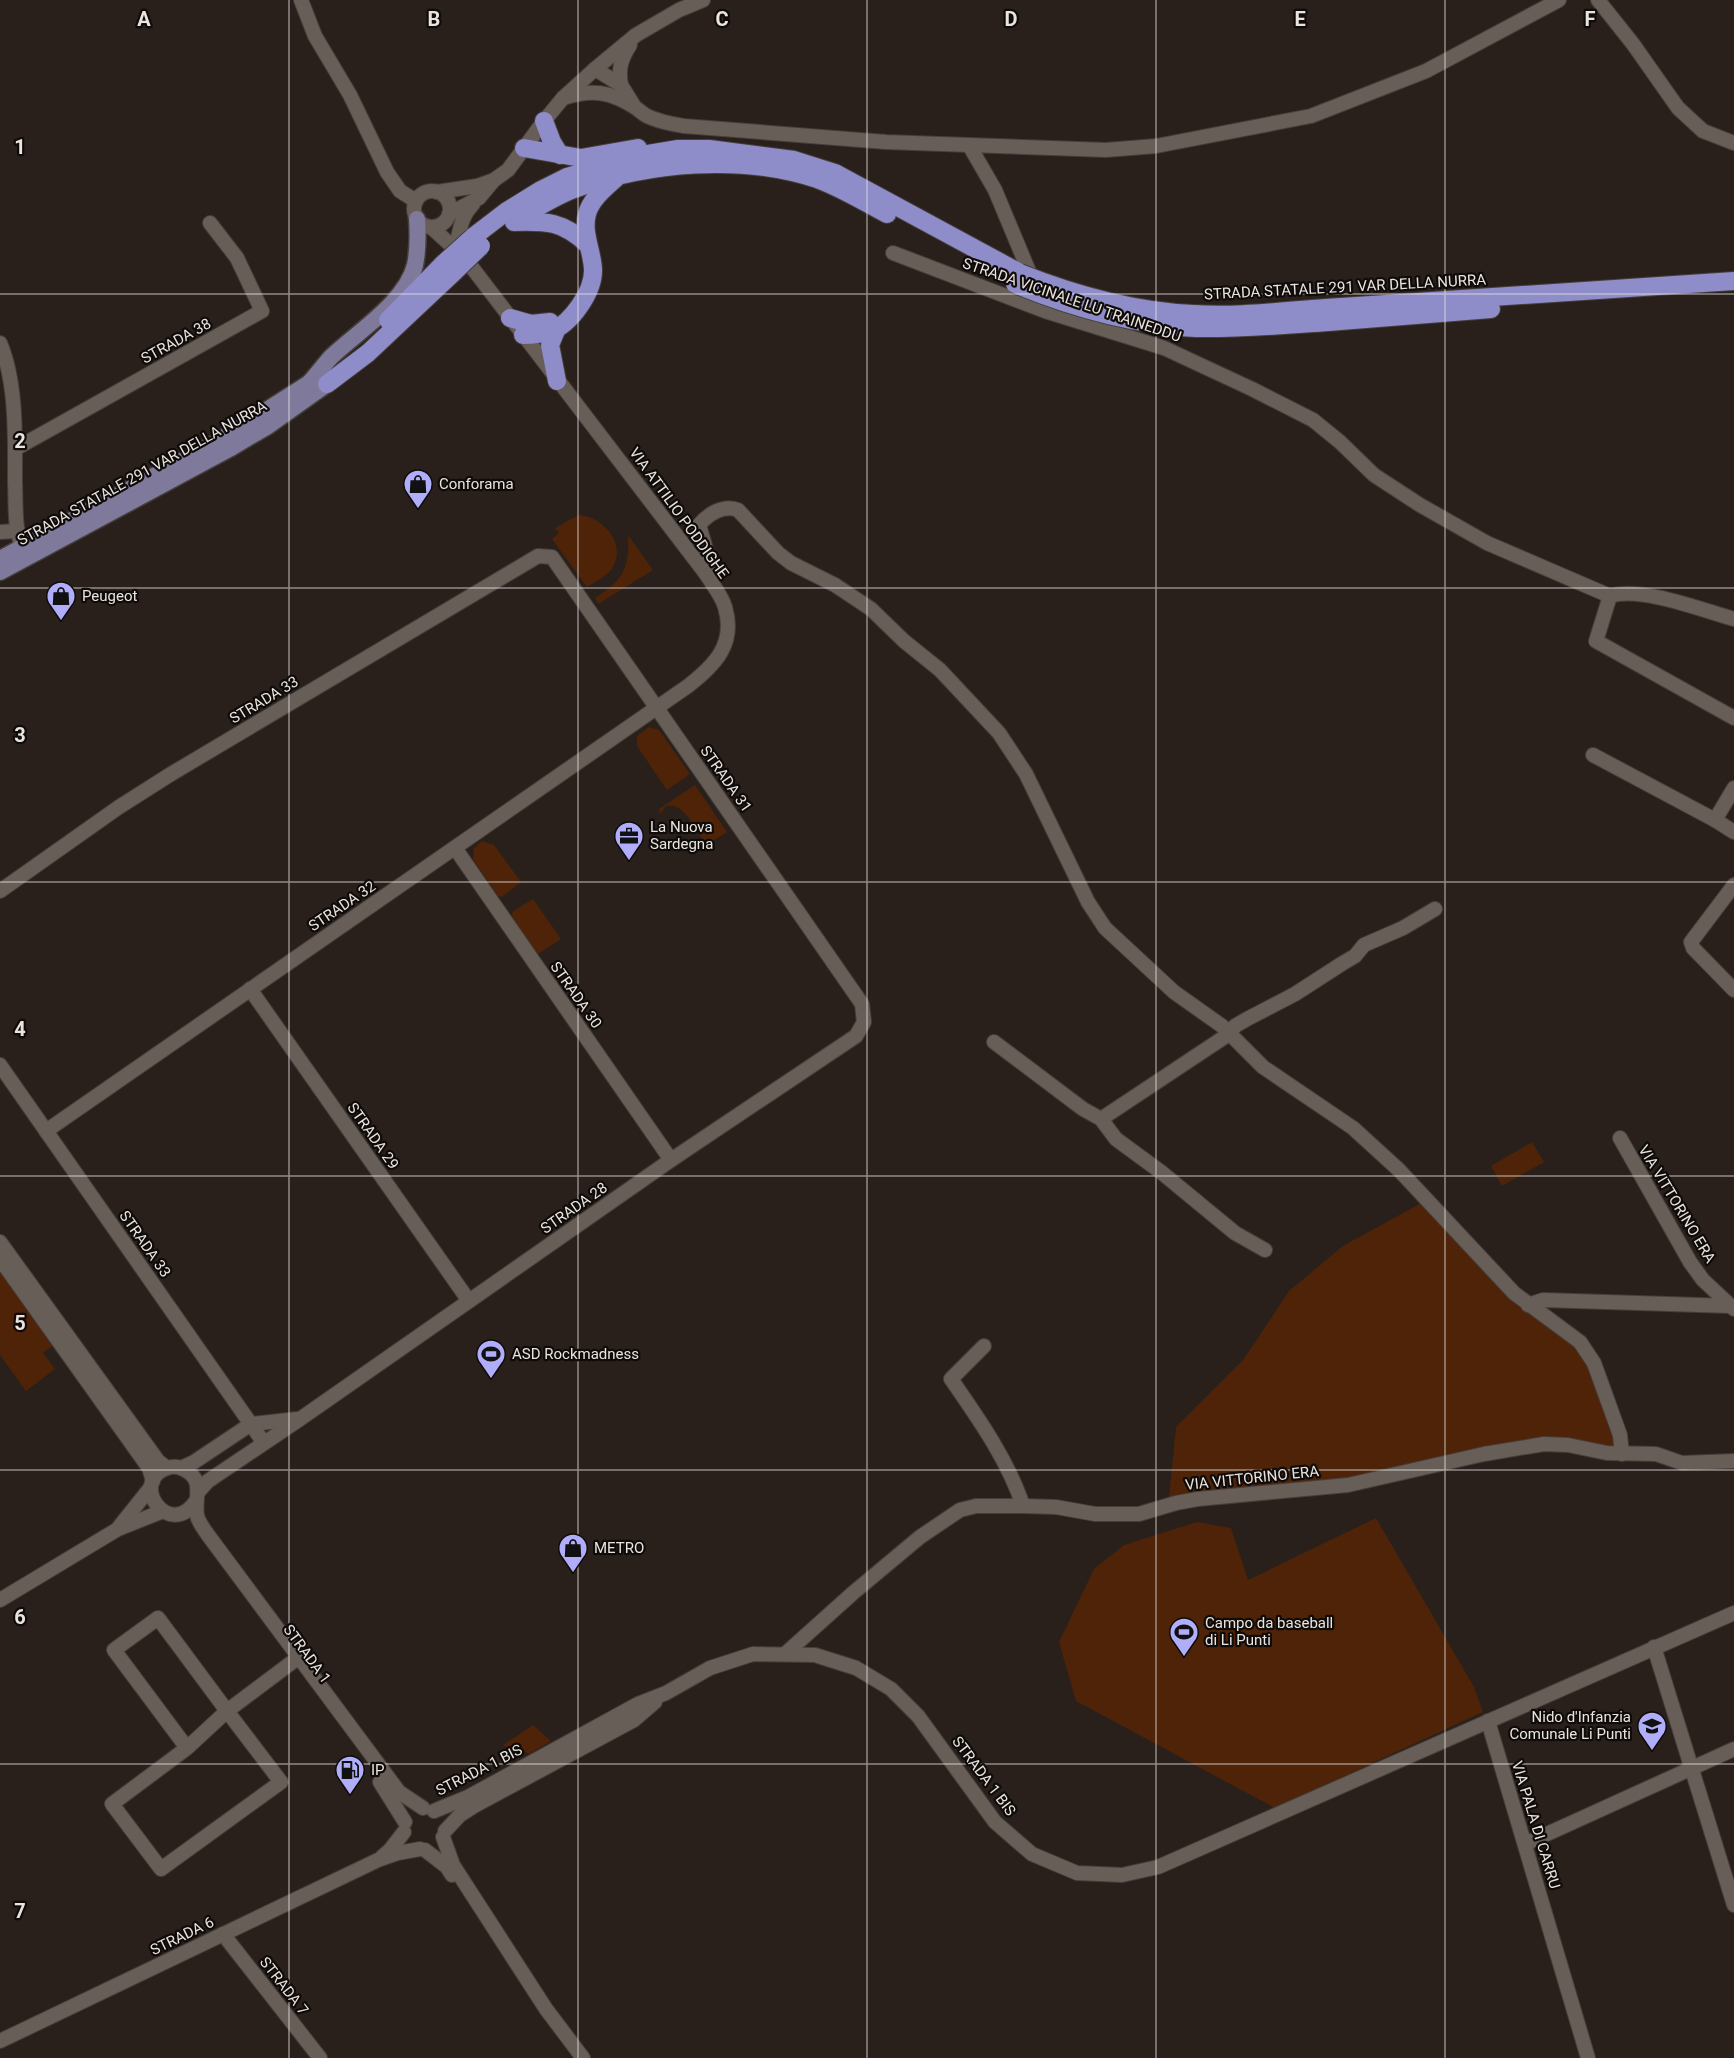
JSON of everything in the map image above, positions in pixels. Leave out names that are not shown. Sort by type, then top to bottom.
[{"type":"highway","points":[[544,120],[552,142],[560,155]]},
{"type":"highway","points":[[524,148],[581,158],[651,146],[678,149]]},
{"type":"highway","name":"STRADA STATALE 291 VAR DELLA NURRA","points":[[319,381],[368,353],[448,269],[471,240],[507,211],[567,177],[648,154],[678,149],[709,149],[784,158],[835,172],[1017,278]]},
{"type":"highway","name":"STRADA STATALE 291 VAR DELLA NURRA","points":[[471,240],[512,222],[573,189],[619,175],[660,167],[700,164],[774,168],[818,180],[1017,278],[1107,302],[1148,310],[1195,314],[1327,315],[1734,293]]},
{"type":"highway","points":[[523,335],[549,332],[557,328],[580,306],[589,291],[593,270],[585,227],[588,211],[598,195],[619,175]]},
{"type":"highway","points":[[512,222],[545,222],[561,225],[576,233],[588,245]]},
{"type":"highway","name":"STRADA STATALE 291 VAR DELLA NURRA","points":[[1327,315],[1734,281]]},
{"type":"highway","points":[[510,318],[531,324],[554,322],[571,314]]},
{"type":"highway","points":[[557,328],[550,345],[557,381]]},
{"type":"main road","points":[[319,381],[331,358],[403,290],[414,267],[418,240],[424,223]]},
{"type":"main road","name":"STRADA STATALE 291 VAR DELLA NURRA","points":[[0,559],[19,539],[217,442],[319,381]]},
{"type":"main road","name":"STRADA STATALE 291 VAR DELLA NURRA","points":[[0,572],[268,426],[319,381]]},
{"type":"street","points":[[300,0],[315,36],[350,95],[387,172],[400,191],[416,201]]},
{"type":"street","points":[[471,240],[461,221],[466,211],[494,180],[508,170],[563,98],[636,35],[679,10],[704,0]]},
{"type":"street","points":[[595,69],[602,84],[619,92],[646,116],[684,126],[886,142],[1106,150],[1147,147],[1311,116],[1426,70],[1559,0]]},
{"type":"street","points":[[1598,0],[1634,44],[1678,108],[1702,130],[1734,143]]},
{"type":"street","points":[[619,92],[622,58],[636,35]]},
{"type":"street","points":[[563,98],[594,92],[619,92]]},
{"type":"street","points":[[969,144],[995,190],[1045,311]]},
{"type":"street","points":[[494,180],[477,186],[425,193],[416,201],[414,210],[424,223],[464,257],[510,318]]},
{"type":"street","points":[[437,192],[442,194],[449,203],[448,215],[471,240]]},
{"type":"street","points":[[424,223],[441,224],[448,215],[479,198]]},
{"type":"street","name":"STRADA 38","points":[[15,449],[262,311],[237,258],[210,223]]},
{"type":"street","points":[[464,257],[471,240]]},
{"type":"street","name":"STRADA VICINALE LU TRAINEDDU","points":[[893,253],[1045,311],[1164,348],[1313,420],[1374,475],[1420,506],[1487,543],[1610,597]]},
{"type":"street","name":"VIA ATTILIO PODDIGHE","points":[[510,318],[706,574],[725,606],[728,630],[723,649],[709,669],[657,708]]},
{"type":"street","points":[[0,343],[6,358],[10,385],[19,539],[0,532]]},
{"type":"street","points":[[706,574],[709,559],[699,525],[703,519],[722,508],[730,507],[738,510],[778,553],[791,563],[835,585],[871,609],[904,641],[948,678],[1011,749],[1026,774],[1088,902],[1105,928],[1158,978],[1222,1026],[1263,1067],[1339,1117],[1382,1154],[1528,1305],[1572,1335],[1587,1350],[1594,1363],[1620,1435],[1622,1454]]},
{"type":"street","name":"STRADA 33","points":[[0,891],[119,807],[171,774],[538,556],[552,557]]},
{"type":"street","name":"STRADA 31","points":[[552,557],[861,1004],[864,1022]]},
{"type":"street","points":[[1734,619],[1654,596],[1620,593],[1610,597],[1596,641],[1734,718]]},
{"type":"street","name":"STRADA 32","points":[[46,1131],[657,708]]},
{"type":"street","points":[[1593,755],[1734,832]]},
{"type":"street","points":[[1715,820],[1734,788]]},
{"type":"street","name":"STRADA 30","points":[[455,848],[670,1160]]},
{"type":"street","points":[[1734,885],[1691,942],[1693,948],[1734,990]]},
{"type":"street","points":[[1101,1119],[1229,1034],[1241,1022],[1295,994],[1349,960],[1364,945],[1403,928],[1436,909]]},
{"type":"street","name":"STRADA 29","points":[[250,989],[469,1301]]},
{"type":"street","name":"STRADA 28","points":[[197,1496],[208,1481],[670,1160],[856,1036],[864,1022]]},
{"type":"street","points":[[993,1042],[1083,1109],[1101,1119],[1116,1139],[1161,1172],[1235,1233],[1265,1250]]},
{"type":"street","name":"STRADA 33","points":[[0,1065],[264,1443]]},
{"type":"street","name":"VIA VITTORINO ERA","points":[[1620,1138],[1690,1262],[1703,1280],[1732,1307]]},
{"type":"street","points":[[0,1242],[158,1461],[194,1476],[197,1496],[186,1512],[167,1513],[118,1529],[0,1600]]},
{"type":"street","points":[[0,1258],[149,1468],[153,1501],[167,1513]]},
{"type":"street","points":[[1528,1305],[1543,1299],[1732,1307]]},
{"type":"street","points":[[984,1346],[951,1379],[975,1414],[1016,1484],[1023,1506]]},
{"type":"street","name":"STRADA 28","points":[[174,1468],[194,1462],[251,1424],[300,1419]]},
{"type":"street","name":"VIA VITTORINO ERA","points":[[785,1654],[920,1537],[948,1516],[968,1508],[1056,1507],[1095,1514],[1139,1514],[1198,1499],[1347,1485],[1484,1454],[1544,1444],[1568,1445],[1607,1453],[1656,1454],[1682,1463],[1693,1464],[1734,1461]]},
{"type":"street","points":[[118,1529],[161,1471],[174,1468]]},
{"type":"street","name":"STRADA 1","points":[[197,1496],[197,1518],[208,1536],[384,1786],[404,1827]]},
{"type":"street","name":"STRADA 1","points":[[167,1513],[186,1521],[195,1529],[399,1792],[429,1809]]},
{"type":"street","points":[[1488,1721],[1734,1612]]},
{"type":"street","points":[[187,1748],[114,1650],[158,1618],[227,1711],[281,1782],[161,1869],[112,1804],[187,1748],[227,1711],[296,1660]]},
{"type":"street","points":[[1654,1647],[1734,1905]]},
{"type":"street","name":"STRADA 1 BIS","points":[[429,1809],[468,1797],[638,1704],[666,1693],[710,1668],[753,1654],[815,1655],[856,1668],[891,1689],[918,1716],[995,1822],[1032,1854],[1077,1873],[1122,1875],[1158,1867],[1488,1721]]},
{"type":"street","name":"STRADA 1 BIS","points":[[444,1834],[460,1815],[474,1806],[634,1720],[666,1693]]},
{"type":"street","name":"VIA PALA DI CARRU","points":[[1488,1721],[1588,2058]]},
{"type":"street","points":[[1525,1844],[1734,1749]]},
{"type":"street","points":[[573,2058],[540,2012],[447,1867],[423,1849],[409,1843],[404,1827],[412,1812],[429,1809],[442,1818],[453,1865],[546,2009],[583,2058]]},
{"type":"street","name":"STRADA 6","points":[[378,1860],[390,1850],[404,1827]]},
{"type":"street","points":[[423,1849],[438,1844],[444,1834]]},
{"type":"street","name":"STRADA 6","points":[[0,2041],[378,1860],[398,1853],[423,1849]]},
{"type":"street","name":"STRADA 7","points":[[222,1934],[320,2058]]},
{"type":"shaded area","points":[[579,515],[597,521],[605,527],[611,534],[617,552],[616,561],[611,570],[587,587],[552,539],[559,533],[555,528]]},
{"type":"shaded area","points":[[628,535],[653,570],[598,604],[595,598],[605,592],[623,572],[628,556]]},
{"type":"shaded area","points":[[649,727],[659,730],[690,774],[667,790],[637,746],[637,736]]},
{"type":"shaded area","points":[[695,785],[727,832],[706,845],[679,808],[666,806],[660,814],[659,809]]},
{"type":"shaded area","points":[[482,841],[494,845],[521,882],[502,897],[498,896],[473,859],[474,848]]},
{"type":"shaded area","points":[[533,899],[561,939],[538,954],[513,919],[512,912]]},
{"type":"shaded area","points":[[1532,1142],[1544,1162],[1502,1186],[1491,1166]]},
{"type":"shaded area","points":[[1423,1202],[1520,1304],[1584,1355],[1617,1432],[1612,1451],[1540,1444],[1398,1475],[1169,1498],[1176,1427],[1244,1359],[1289,1291],[1343,1246]]},
{"type":"shaded area","points":[[0,1268],[55,1344],[43,1353],[55,1369],[26,1391],[0,1355]]},
{"type":"shaded area","points":[[1376,1518],[1474,1687],[1483,1712],[1275,1808],[1076,1701],[1059,1642],[1094,1569],[1124,1545],[1197,1522],[1231,1528],[1248,1580]]},
{"type":"shaded area","points":[[533,1725],[551,1741],[529,1754],[522,1750],[515,1754],[503,1745]]},
{"type":"place","name":"Conforama","points":[[418,510]]},
{"type":"place","name":"Peugeot","points":[[61,622]]},
{"type":"place","name":"La Nuova Sardegna","points":[[629,862]]},
{"type":"place","name":"ASD Rockmadness","points":[[491,1380]]},
{"type":"place","name":"METRO","points":[[573,1574]]},
{"type":"place","name":"Campo da baseball di Li Punti","points":[[1184,1658]]},
{"type":"place","name":"Nido d'Infanzia Comunale Li Punti","points":[[1652,1752]]},
{"type":"place","name":"IP","points":[[350,1796]]}]
